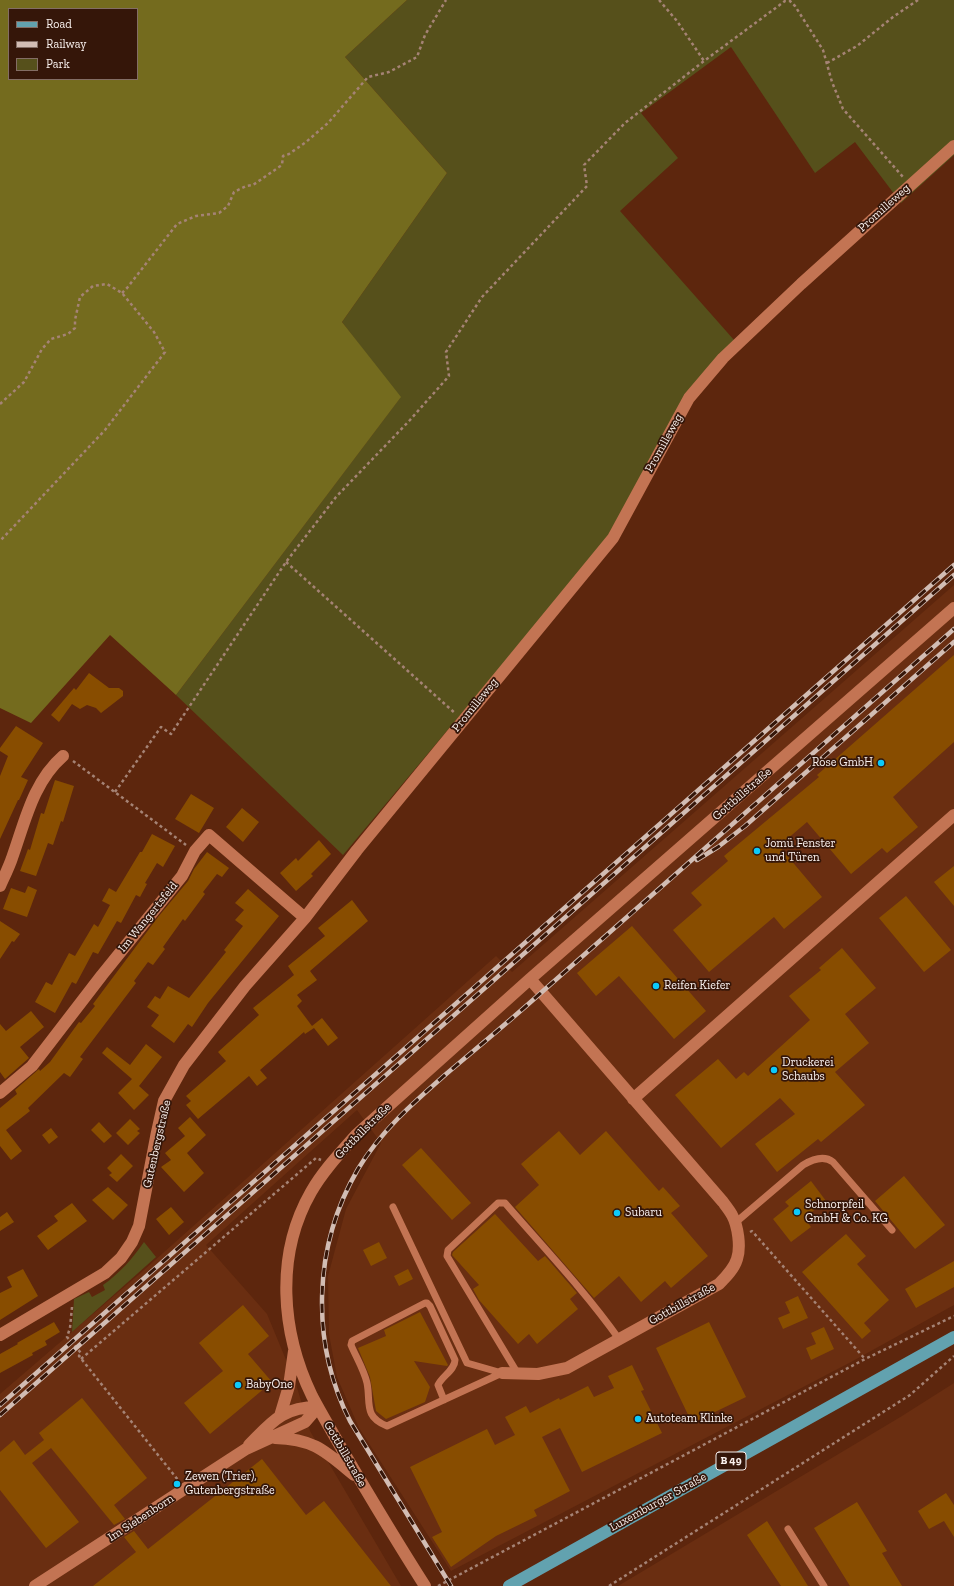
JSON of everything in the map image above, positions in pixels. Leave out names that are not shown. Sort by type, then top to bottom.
[{"type":"main road","name":"Luxemburger Straße","points":[[509,1586],[954,1337]]},
{"type":"street","name":"Promilleweg","points":[[357,850],[613,538],[689,398],[694,392],[723,358],[954,146]]},
{"type":"street","name":"Gottbillstraße","points":[[425,1586],[359,1479],[318,1407],[307,1383],[294,1346],[288,1321],[286,1302],[288,1256],[296,1226],[311,1192],[330,1163],[356,1135],[530,979],[954,608]]},
{"type":"street","points":[[0,886],[12,859],[25,816],[38,786],[57,761],[63,756]]},
{"type":"street","points":[[633,1099],[954,815]]},
{"type":"street","name":"Im Wangertsfeld","points":[[0,1093],[32,1066],[102,974],[182,876],[195,851],[209,835],[305,918]]},
{"type":"street","name":"Gutenbergstraße","points":[[0,1335],[105,1273],[121,1258],[132,1242],[138,1226],[164,1101],[176,1079],[184,1066],[245,986],[305,918],[357,850]]},
{"type":"street","name":"Gottbillstraße","points":[[502,1373],[538,1374],[567,1368],[719,1284],[729,1273],[737,1258],[738,1243],[735,1223],[732,1215],[723,1202],[530,979]]},
{"type":"street","name":"Im Siebenborn","points":[[280,1416],[289,1386],[294,1346]]},
{"type":"street","name":"Im Siebenborn","points":[[246,1449],[280,1416],[299,1408],[318,1407]]},
{"type":"street","name":"Im Siebenborn","points":[[35,1586],[246,1449],[273,1438],[305,1422],[318,1407]]},
{"type":"street","name":"Im Siebenborn","points":[[273,1438],[297,1439],[314,1444],[328,1453],[359,1479]]},
{"type":"lane","points":[[735,1223],[803,1165],[815,1159],[825,1158],[833,1162],[892,1230]]},
{"type":"lane","points":[[518,1374],[446,1253],[498,1204],[502,1202],[505,1203],[569,1277],[608,1324],[618,1339]]},
{"type":"lane","points":[[393,1207],[467,1363],[502,1373]]},
{"type":"lane","points":[[444,1400],[438,1385],[442,1378],[454,1366],[455,1360],[430,1306],[427,1304],[418,1307],[352,1341],[351,1345],[367,1383],[370,1412],[373,1418],[384,1425],[389,1425],[444,1400],[502,1373]]},
{"type":"lane","points":[[788,1529],[824,1586]]},
{"type":"path","points":[[122,293],[177,224],[196,216],[219,213],[228,206],[234,192],[246,186],[253,185],[273,172],[282,164],[283,156],[289,154],[306,142],[328,123],[368,76],[390,72],[417,57],[425,35],[446,0]]},
{"type":"path","points":[[659,0],[677,21],[704,61]]},
{"type":"path","points":[[827,63],[857,46],[893,17],[918,0]]},
{"type":"path","points":[[115,792],[161,728],[171,734],[286,562],[336,497],[410,420],[449,376],[446,352],[482,298],[587,186],[584,165],[625,122],[704,61],[785,1],[790,1],[795,6],[823,50],[832,82],[844,109],[910,185]]},
{"type":"path","points":[[0,404],[24,382],[42,348],[51,339],[68,334],[74,328],[74,320],[80,298],[93,286],[107,284],[122,293],[154,332],[165,352],[105,430],[0,541]]},
{"type":"path","points":[[286,562],[463,720]]},
{"type":"path","points":[[63,756],[77,762],[195,851]]},
{"type":"path","points":[[81,1359],[316,1158],[330,1163]]},
{"type":"path","points":[[738,1243],[752,1231],[865,1359]]},
{"type":"path","points":[[73,1292],[70,1328],[67,1337],[81,1353],[79,1356],[81,1359],[186,1488]]},
{"type":"path","points":[[438,1586],[865,1359],[954,1316]]},
{"type":"path","points":[[609,1586],[910,1396],[954,1356]]},
{"type":"shaded area","points":[[0,0],[407,0],[345,57],[447,173],[342,322],[401,397],[176,695],[110,635],[31,723],[0,708]]},
{"type":"shaded area","points":[[954,585],[954,1305],[851,1362],[451,1571],[359,1428],[337,1377],[329,1334],[328,1276],[346,1209],[381,1143],[357,1110],[206,1245],[267,1314],[296,1384],[310,1431],[401,1586],[0,1586],[0,1394],[144,1270],[496,956],[512,972]]},
{"type":"shaded area","points":[[954,1383],[954,1586],[618,1586],[902,1416]]},
{"type":"green space","points":[[407,0],[954,0],[954,155],[901,203],[855,142],[815,173],[731,47],[641,113],[678,158],[620,211],[734,340],[686,393],[606,541],[343,855],[176,695],[400,398],[342,322],[447,173],[345,57]]},
{"type":"green space","points":[[144,1242],[156,1257],[72,1332],[74,1299],[89,1292],[92,1297],[105,1290],[103,1285],[115,1276]]},
{"type":"building","points":[[954,655],[954,742],[893,797],[918,827],[887,853],[882,848],[851,874],[807,822],[779,846],[822,897],[784,929],[774,917],[709,972],[673,930],[702,905],[691,893],[728,861],[724,856],[819,777],[817,775]]},
{"type":"building","points":[[89,673],[109,688],[119,688],[123,691],[123,696],[101,713],[96,708],[87,705],[80,709],[72,704],[59,722],[51,715],[74,688],[76,690]]},
{"type":"building","points":[[16,726],[43,743],[21,777],[28,780],[0,839],[0,776],[8,756],[0,751],[0,748]]},
{"type":"building","points":[[55,780],[74,786],[63,822],[61,821],[53,845],[48,843],[36,876],[20,871],[28,849],[30,850],[41,813],[44,814]]},
{"type":"building","points":[[191,794],[214,808],[199,833],[175,819]]},
{"type":"building","points":[[242,808],[259,822],[243,842],[226,827]]},
{"type":"building","points":[[152,834],[175,846],[163,867],[157,863],[145,883],[147,884],[140,897],[136,895],[121,923],[117,921],[98,954],[93,952],[76,984],[72,982],[55,1013],[35,1002],[46,982],[52,985],[69,953],[75,956],[94,924],[98,927],[110,905],[102,901],[109,888],[116,892]]},
{"type":"building","points":[[319,840],[331,854],[311,874],[313,876],[296,891],[280,873],[296,858],[298,861]]},
{"type":"building","points":[[207,852],[229,868],[222,877],[217,874],[203,892],[205,894],[185,921],[183,919],[163,947],[165,949],[153,965],[148,962],[134,981],[136,983],[80,1057],[83,1059],[70,1077],[64,1073],[28,1108],[30,1111],[6,1130],[22,1151],[11,1160],[0,1146],[0,1108],[17,1094],[15,1090],[39,1069],[40,1071],[50,1062],[79,1022],[81,1023],[95,1006],[93,1004],[158,917],[188,881],[194,869]]},
{"type":"building","points":[[954,866],[954,906],[934,882]]},
{"type":"building","points":[[28,886],[37,890],[27,917],[3,909],[11,888],[25,893]]},
{"type":"building","points":[[248,889],[279,916],[208,1003],[192,1027],[188,1024],[174,1043],[151,1026],[159,1015],[147,1007],[155,996],[160,999],[168,986],[189,998],[226,952],[224,950],[243,926],[235,920],[244,910],[235,903]]},
{"type":"building","points":[[906,896],[951,950],[924,972],[879,918]]},
{"type":"building","points":[[352,900],[368,921],[310,971],[317,980],[297,995],[302,1001],[297,1006],[312,1026],[322,1018],[338,1038],[328,1046],[314,1028],[305,1034],[304,1032],[260,1070],[267,1078],[257,1086],[249,1076],[198,1119],[186,1105],[191,1101],[186,1096],[226,1061],[218,1052],[259,1015],[253,1008],[294,975],[288,966],[325,936],[318,928]]},
{"type":"building","points":[[0,921],[20,934],[14,942],[12,941],[0,959]]},
{"type":"building","name":"Reifen Kiefer","points":[[632,926],[706,1011],[674,1039],[619,976],[596,996],[577,973]]},
{"type":"building","points":[[842,948],[876,988],[845,1014],[869,1043],[835,1072],[865,1105],[821,1142],[818,1139],[777,1172],[755,1144],[795,1114],[780,1098],[721,1148],[675,1095],[718,1059],[736,1079],[744,1072],[748,1076],[810,1020],[789,996],[821,970],[819,968]]},
{"type":"building","points":[[31,1011],[44,1027],[20,1047],[29,1058],[5,1079],[0,1072],[0,1024],[6,1031]]},
{"type":"building","points":[[146,1044],[162,1057],[139,1086],[149,1095],[134,1110],[118,1093],[132,1079],[102,1053],[107,1047],[130,1065]]},
{"type":"building","points":[[190,1117],[206,1135],[187,1153],[204,1173],[184,1192],[161,1167],[171,1160],[165,1153],[185,1136],[178,1128]]},
{"type":"building","points":[[130,1119],[140,1129],[137,1131],[140,1133],[128,1145],[116,1133]]},
{"type":"building","points":[[99,1122],[112,1136],[104,1143],[91,1130]]},
{"type":"building","points":[[51,1128],[58,1137],[49,1144],[42,1135]]},
{"type":"building","name":"Subaru","points":[[559,1131],[580,1155],[606,1131],[659,1191],[663,1187],[680,1206],[671,1213],[708,1256],[671,1288],[665,1281],[641,1302],[619,1276],[594,1298],[515,1207],[539,1185],[521,1164]]},
{"type":"building","points":[[421,1148],[471,1203],[452,1220],[402,1165]]},
{"type":"building","points":[[121,1154],[133,1166],[117,1182],[109,1175],[112,1173],[107,1168]]},
{"type":"building","points":[[904,1176],[945,1225],[915,1249],[875,1201]]},
{"type":"building","name":"Schnorpfeil GmbH & Co. KG","points":[[811,1181],[826,1201],[804,1218],[811,1227],[791,1242],[773,1219],[789,1206],[785,1202]]},
{"type":"building","points":[[108,1187],[128,1205],[113,1220],[92,1200]]},
{"type":"building","points":[[72,1203],[87,1221],[48,1250],[37,1236],[58,1221],[54,1216]]},
{"type":"building","points":[[171,1207],[184,1222],[169,1235],[156,1219]]},
{"type":"building","points":[[7,1212],[14,1222],[0,1231],[0,1217]]},
{"type":"building","points":[[495,1214],[538,1261],[545,1256],[577,1293],[570,1299],[578,1309],[537,1344],[529,1334],[518,1344],[479,1300],[473,1289],[479,1285],[452,1255],[453,1252]]},
{"type":"building","points":[[846,1234],[866,1256],[857,1264],[889,1300],[864,1323],[871,1331],[862,1339],[802,1272]]},
{"type":"building","points":[[379,1242],[387,1258],[371,1266],[363,1250]]},
{"type":"building","points":[[954,1261],[954,1287],[916,1308],[905,1289]]},
{"type":"building","points":[[23,1269],[38,1296],[0,1320],[0,1293],[12,1287],[7,1277]]},
{"type":"building","points":[[408,1269],[413,1279],[399,1286],[394,1276]]},
{"type":"building","points":[[798,1296],[808,1318],[783,1329],[778,1318],[790,1313],[785,1302]]},
{"type":"building","points":[[243,1305],[269,1336],[248,1354],[272,1382],[210,1434],[184,1403],[223,1371],[199,1343]]},
{"type":"building","points":[[420,1312],[448,1365],[414,1361],[430,1387],[425,1402],[386,1419],[376,1411],[370,1377],[358,1348],[386,1336],[384,1330]]},
{"type":"building","points":[[54,1322],[60,1332],[45,1341],[47,1345],[32,1353],[33,1355],[0,1373],[0,1354]]},
{"type":"building","points":[[709,1322],[746,1397],[692,1423],[656,1348]]},
{"type":"building","points":[[824,1327],[834,1349],[811,1360],[806,1348],[816,1344],[811,1333]]},
{"type":"building","points":[[632,1365],[644,1390],[641,1391],[662,1433],[582,1472],[560,1428],[542,1437],[570,1491],[534,1510],[537,1516],[496,1536],[451,1567],[432,1537],[442,1532],[410,1467],[487,1429],[495,1445],[515,1435],[505,1417],[526,1406],[530,1413],[559,1398],[560,1400],[588,1386],[594,1397],[614,1388],[608,1376]]},
{"type":"building","points":[[82,1398],[147,1478],[114,1505],[125,1519],[114,1525],[51,1448],[32,1463],[79,1522],[46,1548],[0,1490],[0,1452],[14,1440],[25,1455],[44,1440],[39,1433]]},
{"type":"building","points":[[262,1459],[306,1515],[324,1501],[391,1586],[93,1586],[136,1552],[124,1537],[134,1531],[148,1549]]},
{"type":"building","points":[[946,1493],[954,1505],[954,1537],[944,1521],[929,1529],[918,1511]]},
{"type":"building","points":[[857,1502],[887,1551],[882,1553],[902,1586],[850,1586],[814,1528]]},
{"type":"building","points":[[767,1521],[808,1586],[781,1586],[747,1535]]},
{"type":"railway","points":[[0,1405],[954,565]]},
{"type":"railway","points":[[0,1415],[954,575]]},
{"type":"railway","points":[[451,1586],[350,1421],[337,1391],[328,1359],[323,1327],[322,1294],[325,1262],[332,1230],[343,1199],[358,1169],[387,1130],[421,1096],[519,1012],[954,629]]},
{"type":"railway","points":[[697,860],[718,847],[745,826],[954,642]]},
{"type":"place","name":"Rose GmbH","points":[[881,763]]},
{"type":"place","name":"Jomü Fenster und Türen","points":[[757,851]]},
{"type":"place","name":"Reifen Kiefer","points":[[656,986]]},
{"type":"place","name":"Druckerei Schaubs","points":[[774,1070]]},
{"type":"place","name":"Schnorpfeil GmbH & Co. KG","points":[[797,1212]]},
{"type":"place","name":"Subaru","points":[[617,1213]]},
{"type":"place","name":"BabyOne","points":[[238,1385]]},
{"type":"place","name":"Autoteam Klinke","points":[[638,1419]]},
{"type":"place","name":"Zewen (Trier), Gutenbergstraße","points":[[177,1484]]}]
